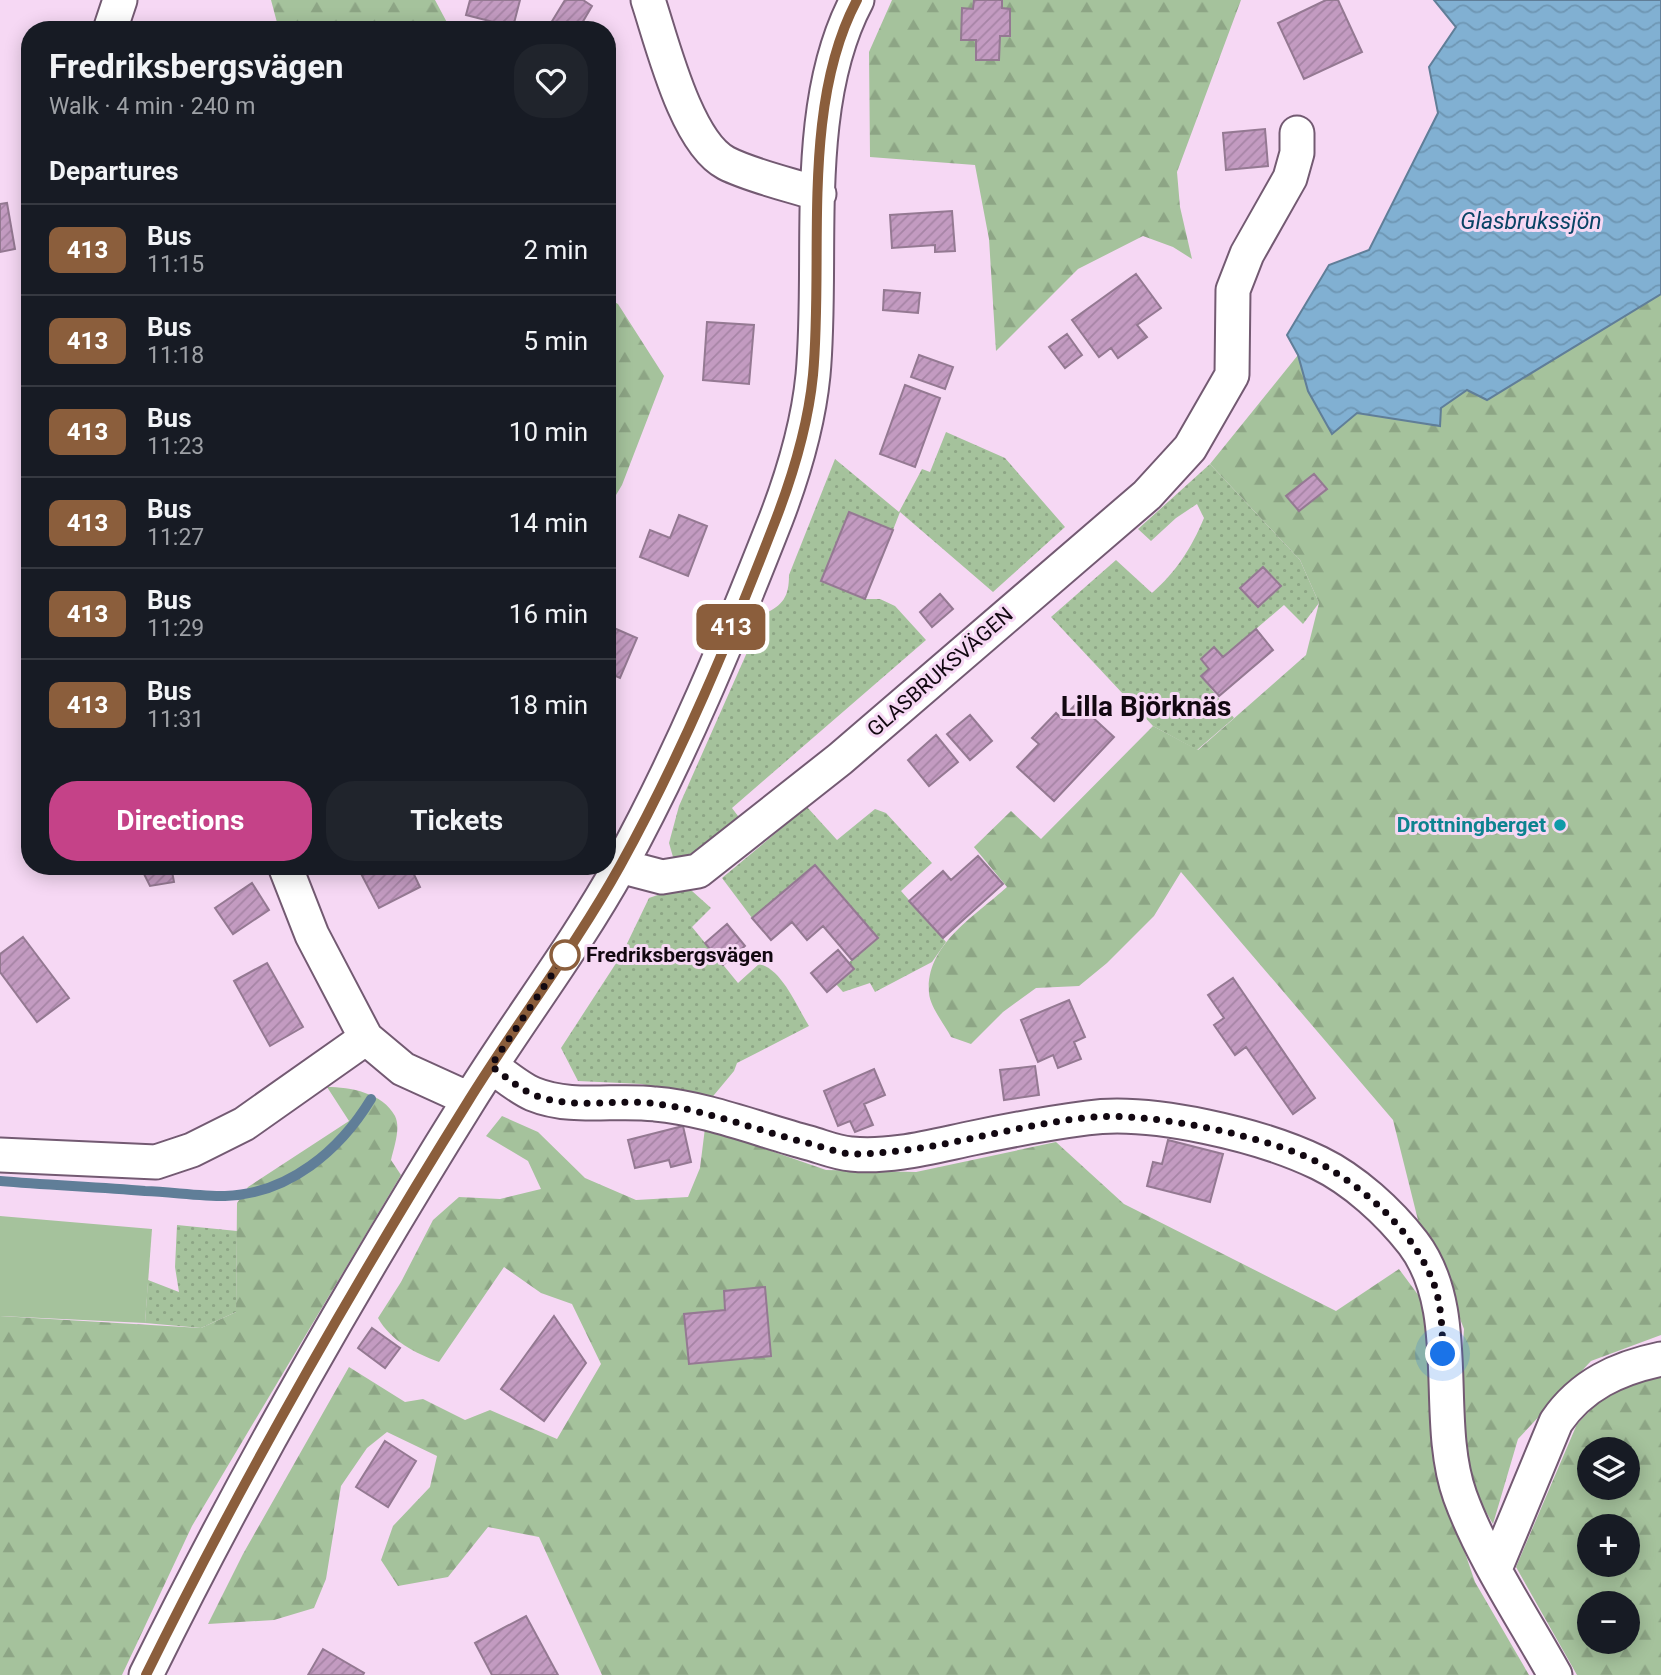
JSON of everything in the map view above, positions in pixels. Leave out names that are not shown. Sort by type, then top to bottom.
[{"type":"street","points":[[113,21],[120,0]]},
{"type":"street","points":[[648,0],[675,79],[695,127],[707,147],[726,163],[819,194]]},
{"type":"street","points":[[616,872],[692,718],[771,531],[799,454],[814,370],[821,144],[839,39],[856,0]]},
{"type":"street","name":"GLASBRUKSVÄGEN","points":[[620,866],[662,877],[682,876],[698,871],[840,759],[1147,495],[1190,448],[1232,375],[1233,290],[1247,254],[1290,178],[1297,153],[1297,133]]},
{"type":"street","points":[[289,875],[312,934],[366,1038],[403,1069],[469,1100]]},
{"type":"street","points":[[146,1675],[256,1465],[469,1100],[614,875]]},
{"type":"street","points":[[0,1155],[156,1162],[192,1150],[244,1124],[366,1038]]},
{"type":"street","points":[[491,1066],[531,1094],[564,1103],[655,1104],[703,1112],[850,1154],[931,1147],[1000,1132],[1117,1115],[1154,1117],[1221,1132],[1322,1164],[1357,1188],[1385,1213],[1414,1245],[1433,1280],[1440,1307],[1452,1462],[1460,1496],[1495,1569],[1555,1675]]},
{"type":"street","points":[[1495,1569],[1556,1422],[1568,1404],[1586,1388],[1633,1365],[1661,1359]]},
{"type":"green space","points":[[271,0],[435,0],[446,21],[277,21]]},
{"type":"green space","points":[[892,0],[1241,0],[1177,172],[1180,207],[1192,259],[1173,247],[1143,236],[1078,269],[996,351],[989,239],[975,165],[870,157],[869,52]]},
{"type":"green space","points":[[1661,294],[1661,1335],[1591,1361],[1518,1439],[1493,1524],[1474,1491],[1458,1425],[1464,1329],[1436,1258],[1423,1240],[1393,1120],[1181,872],[1154,916],[1107,963],[1079,986],[1036,988],[1003,1012],[971,1044],[951,1037],[938,1016],[929,993],[930,976],[935,960],[954,933],[1007,887],[974,847],[1011,811],[1041,839],[1153,726],[1198,750],[1306,655],[1319,603],[1300,560],[1210,464],[1298,355],[1308,391],[1357,413],[1440,426],[1441,408],[1467,390],[1487,400]]},
{"type":"green space","points":[[616,303],[664,376],[616,495]]},
{"type":"green space","points":[[946,432],[1005,458],[1065,527],[993,592],[900,512],[893,530],[849,513],[821,581],[865,599],[880,599],[895,606],[926,640],[732,808],[741,820],[689,857],[682,860],[673,857],[669,843],[679,806],[764,614],[780,604],[786,595],[789,575],[835,459],[899,512],[922,469],[930,472]]},
{"type":"green space","points":[[1210,464],[1300,560],[1319,603],[1303,624],[1284,605],[1223,657],[1214,647],[1201,659],[1209,669],[1201,676],[1234,718],[1197,750],[1153,726],[1051,617],[1116,560],[1152,593],[1161,585],[1182,559],[1204,518],[1197,504],[1176,518],[1151,541],[1138,529]]},
{"type":"green space","points":[[807,807],[837,840],[875,809],[886,813],[932,863],[901,891],[946,942],[932,962],[875,992],[870,983],[843,992],[836,984],[848,963],[878,938],[815,865],[752,918],[722,878]]},
{"type":"green space","points":[[672,890],[692,891],[711,908],[692,927],[738,983],[759,964],[767,967],[782,981],[809,1026],[737,1063],[734,1071],[709,1101],[642,1084],[578,1081],[561,1048],[622,954],[649,898]]},
{"type":"green space","points":[[327,1087],[365,1093],[390,1108],[397,1121],[391,1160],[401,1175],[192,1526],[122,1675],[0,1675],[0,1316],[201,1328],[236,1312],[237,1203],[248,1187],[349,1121]]},
{"type":"green space","points":[[502,1116],[538,1132],[585,1178],[636,1200],[688,1197],[700,1168],[705,1128],[826,1170],[916,1172],[1056,1142],[1124,1204],[1336,1311],[1399,1269],[1430,1311],[1431,1436],[1449,1506],[1475,1582],[1529,1675],[602,1675],[539,1537],[488,1527],[448,1577],[398,1586],[381,1560],[393,1526],[430,1487],[437,1456],[387,1432],[367,1448],[341,1486],[326,1579],[314,1608],[274,1620],[208,1624],[243,1554],[349,1367],[405,1402],[423,1399],[465,1420],[490,1410],[557,1439],[601,1364],[572,1304],[541,1293],[504,1267],[439,1362],[404,1345],[378,1318],[401,1282],[433,1220],[459,1197],[500,1199],[541,1189],[528,1161],[486,1136]]},
{"type":"green space","points":[[0,1216],[152,1229],[145,1323],[0,1316]]},
{"type":"green space","points":[[177,1225],[237,1231],[236,1312],[201,1328],[145,1323],[148,1280],[179,1292],[175,1267]]},
{"type":"green space","points":[[1643,1376],[1661,1377],[1661,1675],[1577,1675],[1516,1567],[1577,1424],[1612,1388]]},
{"type":"water","name":"Glasbrukssjön","points":[[1434,0],[1661,0],[1661,294],[1487,400],[1467,390],[1441,408],[1440,426],[1357,413],[1332,434],[1308,391],[1298,355],[1287,335],[1329,265],[1369,250],[1438,113],[1429,67],[1456,27]]},
{"type":"building","points":[[470,0],[520,0],[515,21],[490,21],[466,15]]},
{"type":"building","points":[[565,0],[583,0],[592,6],[583,21],[552,21]]},
{"type":"building","points":[[974,0],[1002,0],[1002,8],[1010,9],[1010,36],[1000,36],[999,60],[976,60],[976,40],[961,40],[962,8],[973,9]]},
{"type":"building","points":[[1326,0],[1338,0],[1362,52],[1304,79],[1278,23]]},
{"type":"building","points":[[1265,129],[1268,166],[1226,170],[1223,133]]},
{"type":"building","points":[[7,203],[15,249],[0,252],[0,204]]},
{"type":"building","points":[[952,211],[955,251],[935,252],[935,245],[892,248],[890,215]]},
{"type":"building","points":[[1136,274],[1161,308],[1137,325],[1147,337],[1118,358],[1111,348],[1099,357],[1072,320]]},
{"type":"building","points":[[884,290],[920,293],[918,313],[883,310]]},
{"type":"building","points":[[707,322],[754,325],[749,384],[703,380]]},
{"type":"building","points":[[1067,334],[1082,355],[1065,368],[1049,347]]},
{"type":"building","points":[[919,355],[953,367],[945,389],[911,377]]},
{"type":"building","points":[[905,385],[940,398],[915,467],[880,454]]},
{"type":"building","points":[[1314,474],[1327,489],[1299,511],[1286,496]]},
{"type":"building","points":[[849,512],[893,530],[865,599],[821,581]]},
{"type":"building","points":[[679,515],[707,526],[688,576],[640,557],[650,530],[670,538]]},
{"type":"building","points":[[1263,567],[1281,586],[1258,607],[1240,588]]},
{"type":"building","points":[[940,594],[953,609],[932,627],[920,612]]},
{"type":"building","points":[[616,629],[637,638],[620,678],[616,676]]},
{"type":"building","points":[[1256,629],[1273,650],[1219,696],[1201,676],[1209,669],[1201,659],[1214,647],[1223,657]]},
{"type":"building","points":[[1077,703],[1114,737],[1054,801],[1017,767],[1039,744],[1032,738],[1056,713],[1062,719]]},
{"type":"building","points":[[970,715],[992,741],[970,760],[947,734]]},
{"type":"building","points":[[936,735],[958,762],[929,786],[908,760]]},
{"type":"building","points":[[978,856],[1003,884],[943,938],[909,901],[943,871],[951,880]]},
{"type":"building","points":[[815,865],[878,938],[852,960],[823,926],[807,940],[792,922],[771,940],[752,918]]},
{"type":"building","points":[[144,875],[173,875],[174,882],[150,886]]},
{"type":"building","points":[[362,875],[414,875],[420,887],[379,908]]},
{"type":"building","points":[[252,883],[269,910],[233,934],[215,908]]},
{"type":"building","points":[[727,924],[745,946],[723,965],[705,943]]},
{"type":"building","points":[[23,937],[69,998],[37,1022],[0,972],[0,954]]},
{"type":"building","points":[[838,950],[854,969],[827,992],[811,973]]},
{"type":"building","points":[[267,963],[303,1027],[270,1046],[234,981]]},
{"type":"building","points":[[1233,978],[1315,1098],[1293,1114],[1246,1047],[1235,1055],[1214,1025],[1224,1018],[1208,995]]},
{"type":"building","points":[[1069,1000],[1085,1037],[1074,1042],[1081,1059],[1058,1068],[1053,1055],[1038,1062],[1021,1020]]},
{"type":"building","points":[[1035,1066],[1039,1095],[1004,1100],[1000,1070]]},
{"type":"building","points":[[874,1069],[885,1095],[864,1104],[873,1125],[855,1132],[850,1121],[838,1126],[824,1091]]},
{"type":"building","points":[[683,1126],[691,1162],[671,1167],[669,1160],[635,1168],[628,1140]]},
{"type":"building","points":[[1168,1140],[1223,1154],[1210,1202],[1147,1186],[1153,1162],[1162,1164]]},
{"type":"building","points":[[765,1287],[771,1356],[689,1364],[684,1314],[725,1310],[724,1291]]},
{"type":"building","points":[[554,1316],[586,1363],[544,1421],[501,1389]]},
{"type":"building","points":[[372,1328],[400,1348],[385,1368],[358,1348]]},
{"type":"building","points":[[385,1441],[416,1461],[388,1507],[356,1487]]},
{"type":"building","points":[[526,1616],[558,1675],[492,1675],[475,1643]]},
{"type":"building","points":[[323,1649],[364,1673],[363,1675],[308,1675]]},
{"type":"waterway","points":[[0,1181],[225,1196],[248,1193],[291,1178],[310,1166],[344,1135],[371,1099]]},
{"type":"bus line","name":"413","points":[[616,873],[659,790],[686,730],[776,519],[799,454],[809,410],[814,370],[821,144],[839,39],[857,0]]},
{"type":"bus line","name":"413","points":[[146,1675],[231,1509],[422,1177],[615,875]]},
{"type":"place","name":"Drottningberget","points":[[1560,825]]},
{"type":"place","name":"Fredriksbergsvägen","points":[[565,955]]},
{"type":"district","name":"Lilla Björknäs","points":[[1146,706]]},
{"type":"route","points":[[565,955],[491,1066],[531,1094],[564,1103],[655,1104],[703,1112],[748,1128],[850,1154],[888,1153],[931,1147],[1000,1132],[1117,1115],[1154,1117],[1221,1132],[1322,1164],[1357,1188],[1385,1213],[1414,1245],[1433,1280],[1440,1307],[1443,1354]]}]
